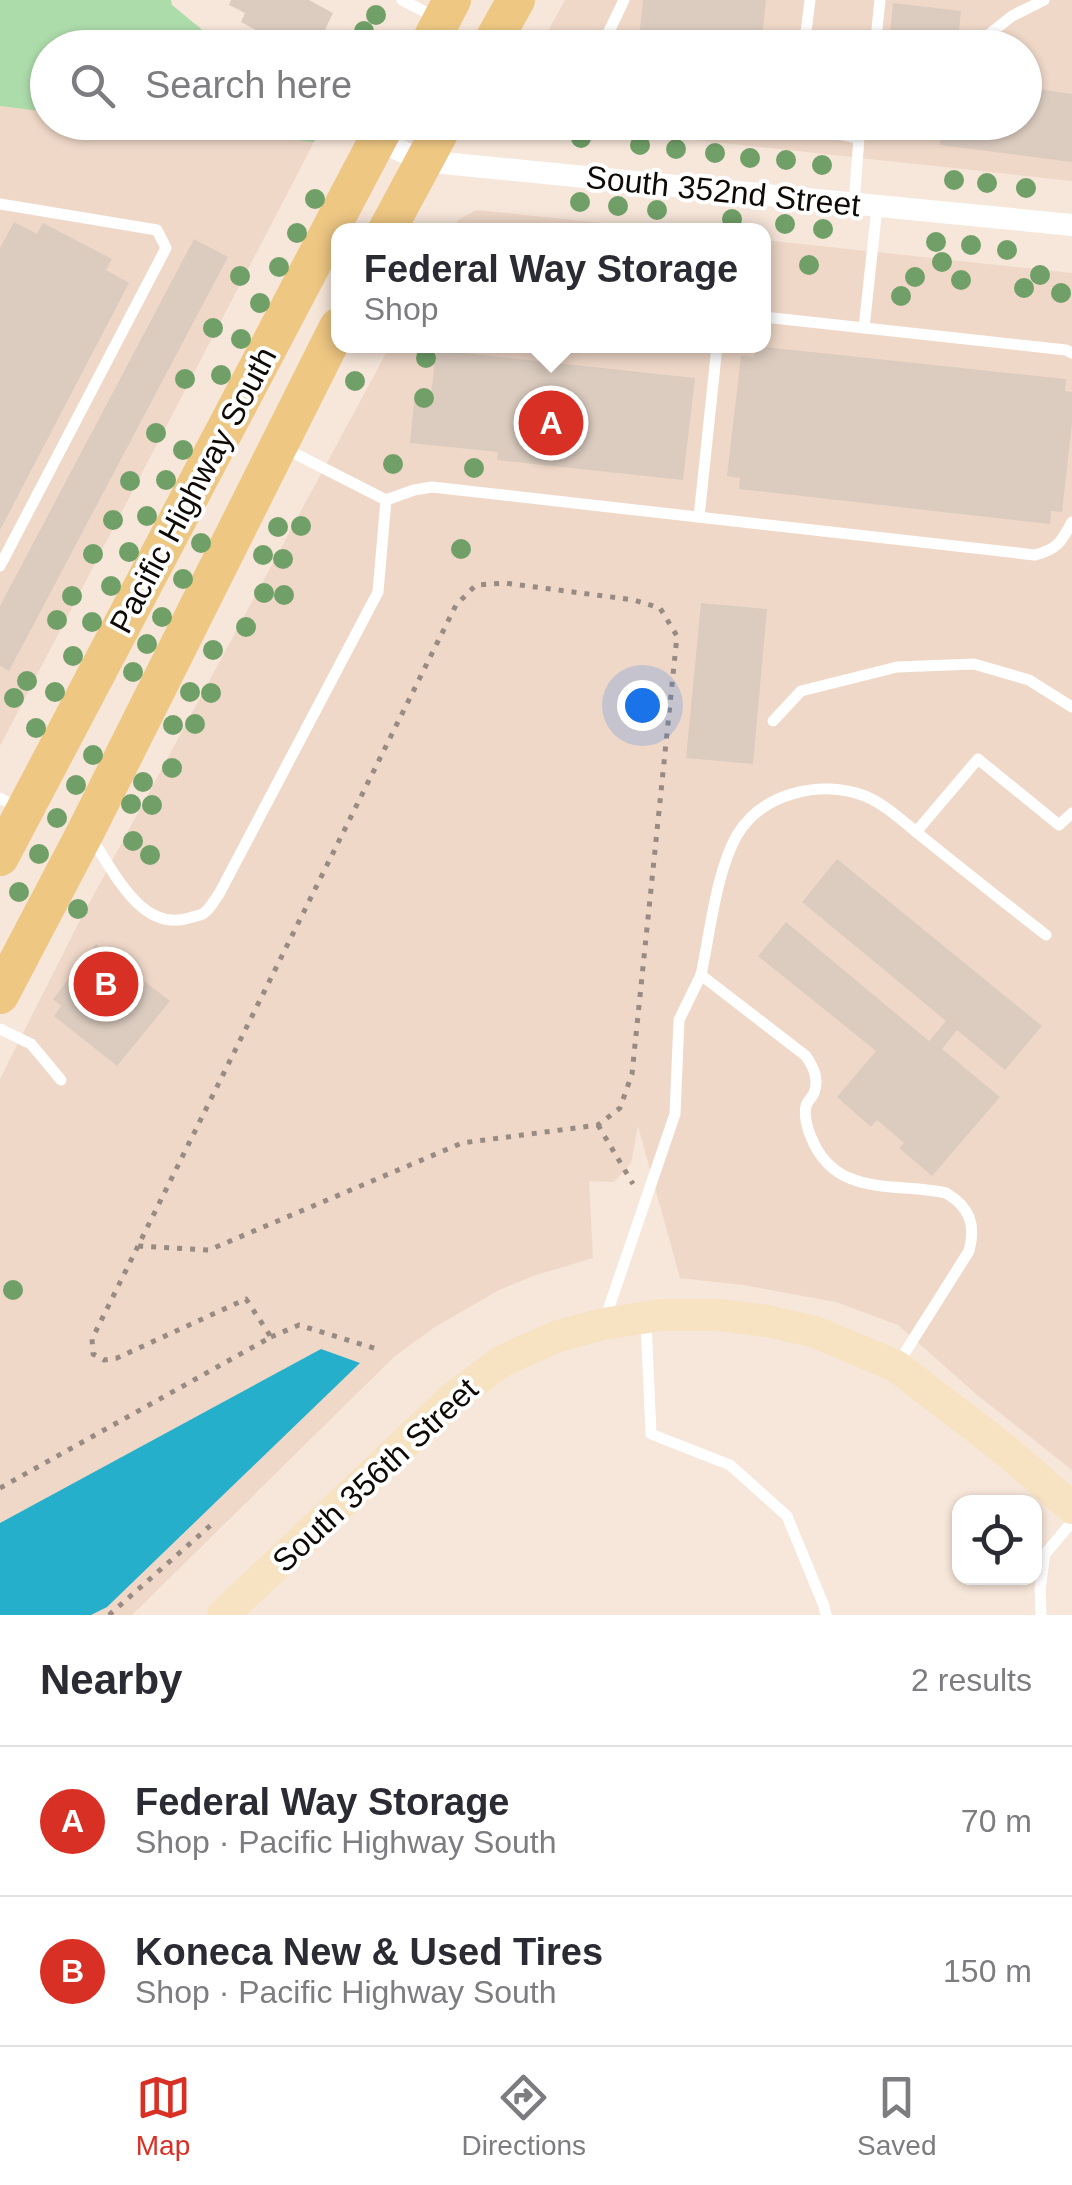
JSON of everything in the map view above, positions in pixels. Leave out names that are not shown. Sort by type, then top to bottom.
[{"type":"main road","points":[[499,30],[516,0]]},
{"type":"main road","name":"Pacific Highway South","points":[[332,223],[378,140]]},
{"type":"main road","points":[[392,223],[435,140]]},
{"type":"main road","name":"Pacific Highway South","points":[[0,857],[12,805],[331,225]]},
{"type":"main road","name":"Pacific Highway South","points":[[0,995],[331,341]]},
{"type":"main road","name":"South 356th Street","points":[[224,1615],[454,1397],[502,1361],[558,1336],[646,1317],[719,1315],[767,1321],[815,1332],[896,1366],[1004,1449],[1072,1508]]},
{"type":"street","name":"South 352nd Street","points":[[393,140],[423,161],[1072,226]]},
{"type":"lane","points":[[402,0],[440,23]]},
{"type":"lane","points":[[610,30],[624,0]]},
{"type":"lane","points":[[806,30],[810,0]]},
{"type":"lane","points":[[878,30],[880,0]]},
{"type":"lane","points":[[994,30],[1044,0]]},
{"type":"lane","points":[[859,140],[865,205],[864,328]]},
{"type":"lane","points":[[0,204],[157,230],[166,248],[0,566]]},
{"type":"lane","points":[[771,318],[1072,353]]},
{"type":"lane","points":[[698,517],[716,353]]},
{"type":"lane","points":[[278,445],[386,500],[432,487],[1035,555],[1060,544],[1072,522]]},
{"type":"lane","points":[[86,831],[136,903],[150,914],[179,921],[204,913],[220,894],[378,592],[386,500]]},
{"type":"lane","points":[[773,721],[801,691],[897,668],[974,664],[1030,680],[1072,707]]},
{"type":"lane","points":[[916,832],[978,759],[1059,825],[1072,813]]},
{"type":"lane","points":[[603,1324],[676,1114],[679,1020],[701,975],[724,865],[738,832],[763,807],[796,792],[832,788],[866,796],[1046,935]]},
{"type":"lane","points":[[701,975],[813,1065],[816,1087],[806,1106],[808,1130],[817,1152],[833,1170],[854,1182],[946,1193],[967,1211],[973,1238],[969,1252],[896,1366]]},
{"type":"lane","points":[[0,1029],[31,1044],[60,1080]]},
{"type":"lane","points":[[646,1317],[651,1434],[730,1465],[787,1516],[826,1615]]},
{"type":"lane","points":[[1040,1615],[1045,1554],[1072,1522]]},
{"type":"path","points":[[138,1246],[209,1250],[462,1143],[598,1125],[620,1108],[632,1074],[677,636],[660,608],[634,600],[505,583],[476,585],[456,605],[92,1338],[93,1354],[104,1360],[116,1358],[246,1299],[271,1337]]},
{"type":"path","points":[[598,1125],[644,1204]]},
{"type":"path","points":[[0,1488],[299,1325],[380,1350]]},
{"type":"path","points":[[109,1615],[211,1525]]},
{"type":"shaded area","points":[[565,0],[1072,0],[1072,181],[696,140],[1042,140],[1042,30],[549,30]]},
{"type":"shaded area","points":[[0,106],[30,110],[30,140],[314,142],[0,746]]},
{"type":"shaded area","points":[[476,210],[601,223],[456,223]]},
{"type":"shaded area","points":[[771,241],[1072,273],[1072,1470],[976,1394],[898,1325],[836,1302],[680,1278],[638,1126],[631,1163],[614,1182],[589,1181],[593,1258],[499,1290],[435,1327],[395,1356],[132,1615],[0,1615],[0,1079],[78,924],[386,353],[771,353]]},
{"type":"green space","points":[[0,0],[171,0],[202,30],[30,30],[30,110],[0,106]]},
{"type":"water","points":[[321,1349],[360,1363],[107,1607],[91,1615],[0,1615],[0,1523]]},
{"type":"building","points":[[231,0],[309,0],[333,13],[325,30],[256,30],[241,22],[245,13],[229,5]]},
{"type":"building","points":[[643,0],[766,0],[763,30],[640,30]]},
{"type":"building","points":[[893,3],[961,11],[959,30],[890,30]]},
{"type":"building","points":[[1042,90],[1072,94],[1072,162],[940,145],[941,140],[1042,140]]},
{"type":"building","points":[[14,222],[37,234],[43,223],[112,259],[106,270],[129,283],[0,530],[0,248]]},
{"type":"building","points":[[194,239],[228,257],[9,671],[0,666],[0,606]]},
{"type":"building","points":[[771,348],[1066,379],[1065,391],[1072,392],[1072,423],[1062,512],[1051,511],[1050,524],[739,489],[740,478],[727,476],[741,356],[754,357],[754,353],[771,353]]},
{"type":"building","points":[[436,353],[695,378],[683,480],[497,460],[498,452],[410,443],[414,403],[430,404]]},
{"type":"building","points":[[701,603],[767,609],[753,764],[686,758]]},
{"type":"building","points":[[837,859],[1042,1026],[1005,1070],[957,1030],[942,1049],[1000,1097],[932,1176],[899,1148],[904,1143],[877,1120],[871,1127],[837,1097],[876,1051],[758,956],[786,922],[929,1041],[946,1021],[802,902]]},
{"type":"building","points":[[96,944],[170,1001],[117,1066],[54,1016],[61,1006],[53,999]]},
{"type":"place","name":"Federal Way Storage","points":[[551,423]]},
{"type":"place","name":"Koneca New & Used Tires","points":[[106,984]]}]
